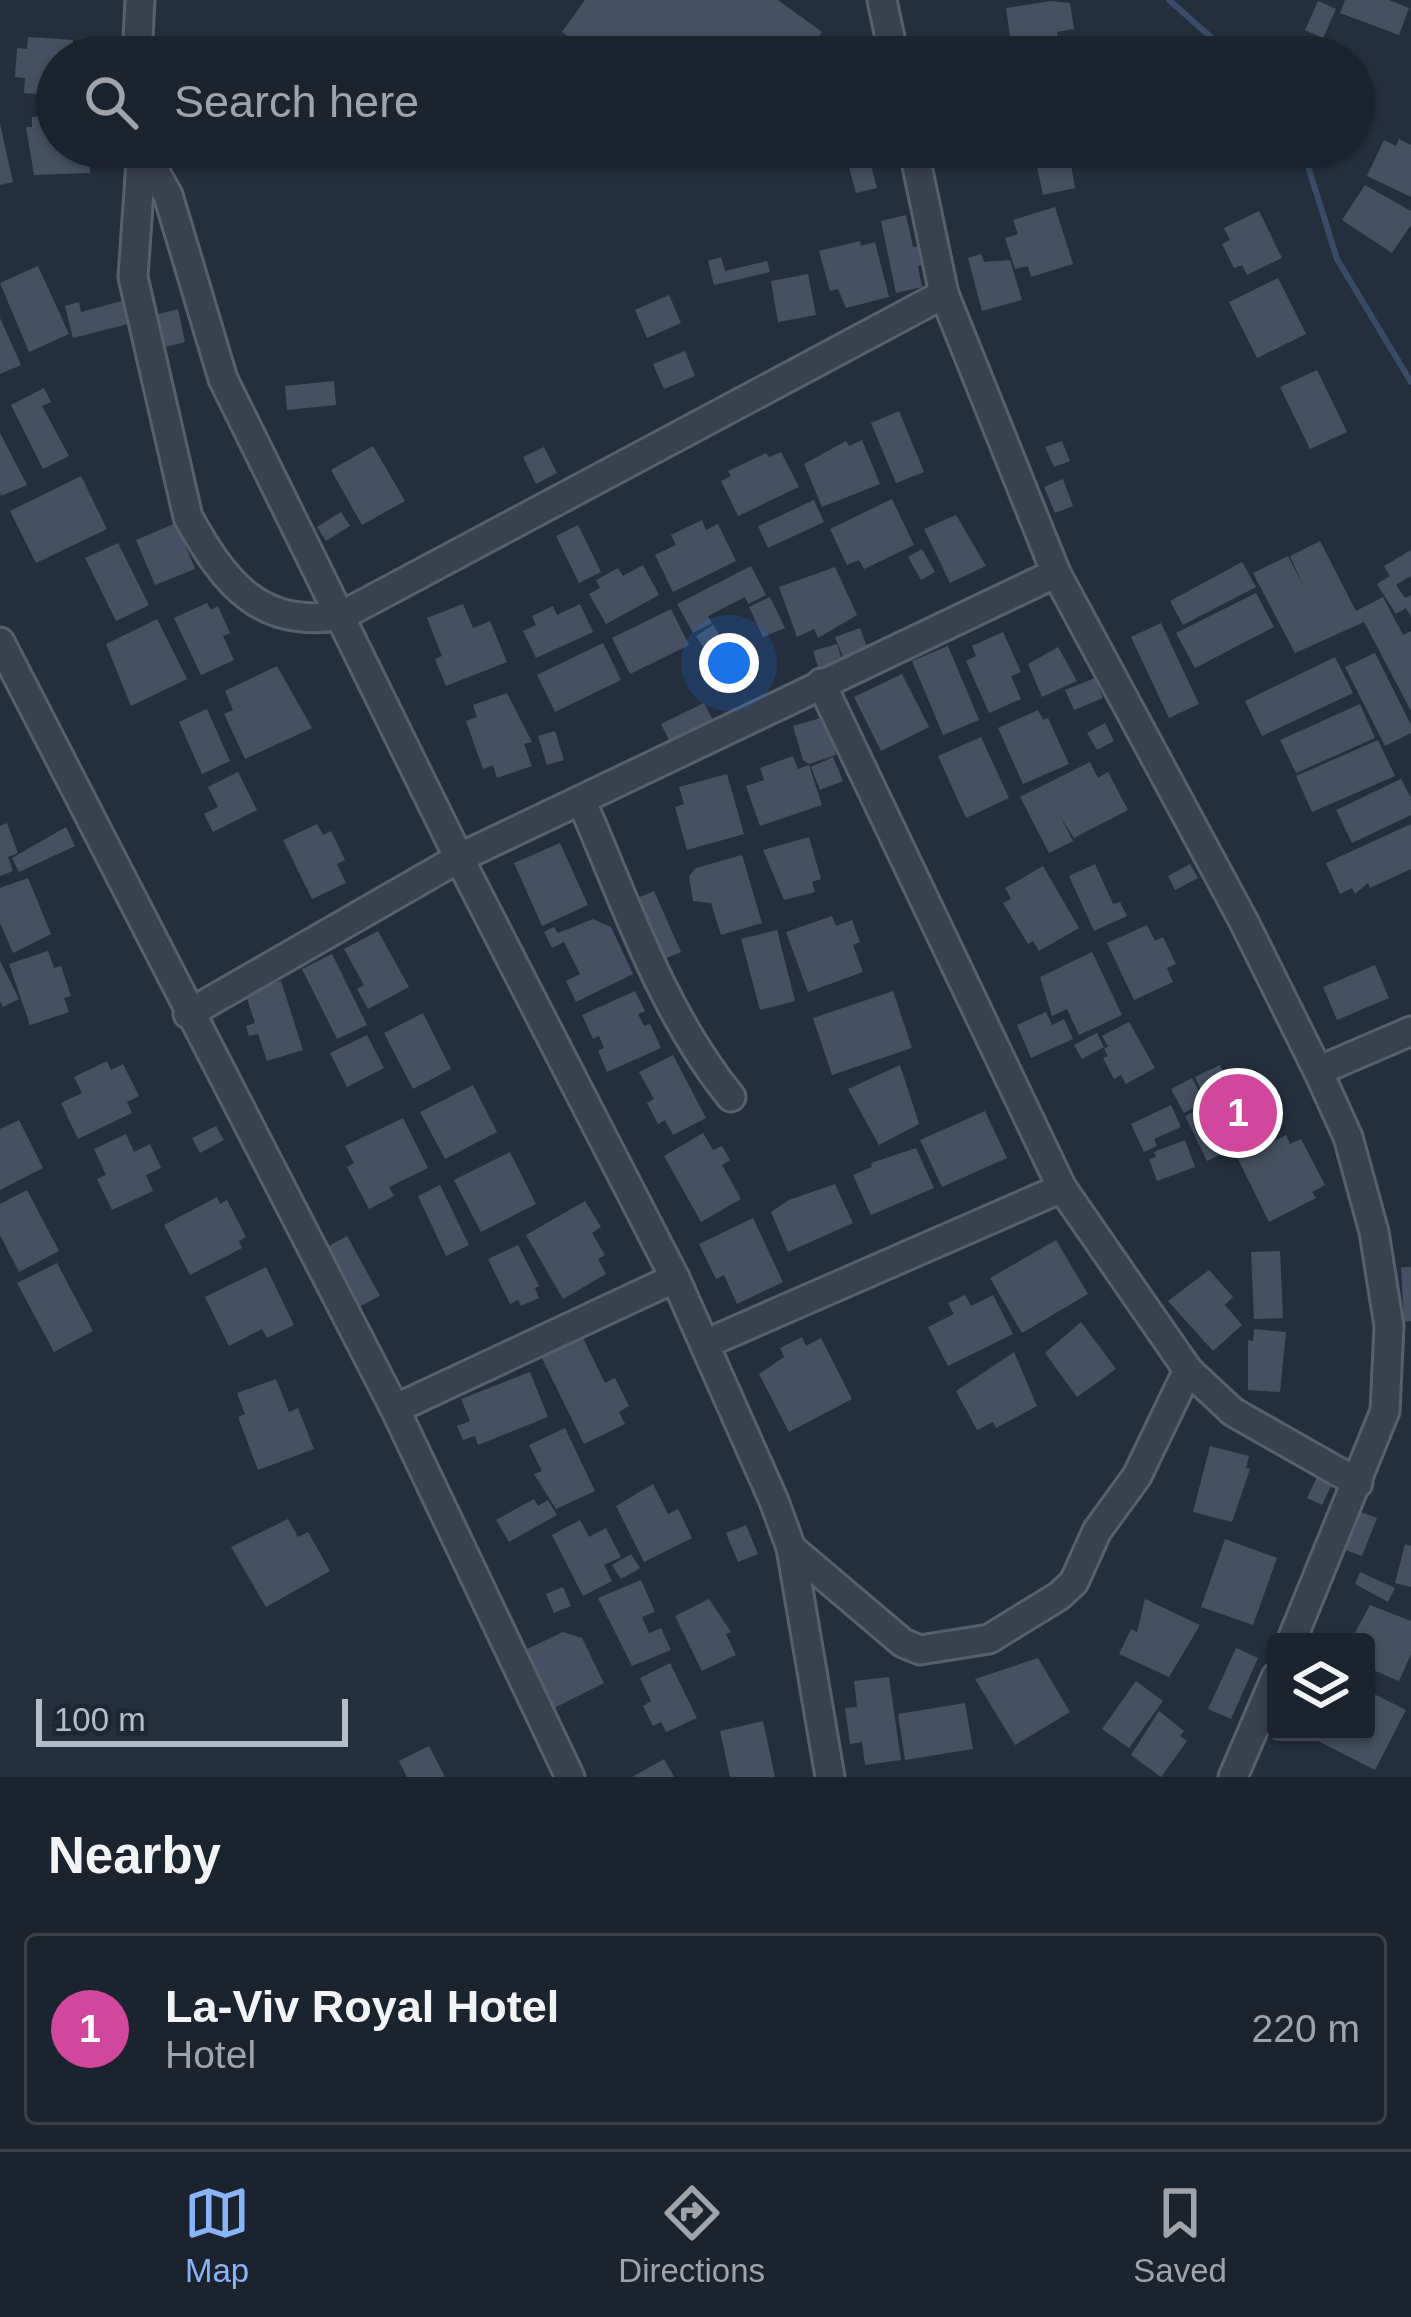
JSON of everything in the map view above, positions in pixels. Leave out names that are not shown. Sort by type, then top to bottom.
[{"type":"street","points":[[138,36],[140,0]]},
{"type":"street","points":[[882,0],[890,36]]},
{"type":"street","points":[[141,168],[134,277],[188,518],[207,551],[251,603],[301,620],[343,615],[944,294]]},
{"type":"street","points":[[153,168],[168,194],[223,379],[705,1344],[790,1548],[830,1777]]},
{"type":"street","points":[[918,168],[944,294],[1056,573],[1243,920],[1318,1072],[1348,1137],[1373,1232],[1389,1326],[1384,1411],[1295,1633]]},
{"type":"street","points":[[188,1013],[459,858],[1056,573]]},
{"type":"street","points":[[0,641],[394,1409],[571,1777]]},
{"type":"street","points":[[820,683],[1062,1188],[1188,1370],[1233,1412],[1358,1484]]},
{"type":"street","points":[[581,800],[672,1006],[700,1059],[731,1097]]},
{"type":"street","points":[[1318,1072],[1411,1030]]},
{"type":"street","points":[[705,1344],[1062,1188]]},
{"type":"street","points":[[394,1409],[675,1279]]},
{"type":"street","points":[[790,1548],[903,1643],[934,1649],[989,1639],[1038,1612],[1074,1582],[1097,1531],[1137,1476],[1188,1370]]},
{"type":"street","points":[[1233,1777],[1267,1698]]},
{"type":"building","points":[[585,0],[778,0],[822,32],[819,36],[568,36],[562,32]]},
{"type":"building","points":[[1345,0],[1389,0],[1409,8],[1399,35],[1340,13]]},
{"type":"building","points":[[1318,1],[1336,9],[1324,36],[1305,30]]},
{"type":"building","points":[[1070,3],[1074,29],[1057,32],[1058,36],[1010,36],[1006,8]]},
{"type":"building","points":[[28,37],[36,38],[36,94],[24,93],[25,78],[15,77],[17,48],[27,49]]},
{"type":"building","points":[[32,117],[36,117],[36,168],[90,168],[90,173],[34,175],[26,127],[32,127]]},
{"type":"building","points":[[0,124],[13,182],[0,185]]},
{"type":"building","points":[[1399,139],[1411,145],[1411,197],[1367,176],[1375,168],[1384,140],[1396,146]]},
{"type":"building","points":[[849,168],[872,168],[877,188],[856,193]]},
{"type":"building","points":[[1037,168],[1072,168],[1075,188],[1043,195]]},
{"type":"building","points":[[1365,185],[1411,211],[1411,225],[1392,253],[1342,220]]},
{"type":"building","points":[[1055,207],[1073,264],[1031,277],[1028,266],[1015,269],[1005,238],[1018,234],[1013,220]]},
{"type":"building","points":[[1259,211],[1282,258],[1247,275],[1242,265],[1234,268],[1222,244],[1230,240],[1224,228]]},
{"type":"building","points":[[906,215],[913,247],[922,246],[925,264],[918,266],[922,287],[896,293],[881,221]]},
{"type":"building","points":[[860,241],[861,246],[875,242],[889,297],[846,308],[838,289],[830,291],[819,251]]},
{"type":"building","points":[[981,254],[984,262],[1010,260],[1022,300],[982,311],[968,258]]},
{"type":"building","points":[[721,257],[725,271],[767,261],[770,272],[714,285],[708,261]]},
{"type":"building","points":[[38,266],[69,334],[29,352],[0,283]]},
{"type":"building","points":[[808,274],[816,315],[778,322],[771,281]]},
{"type":"building","points":[[1278,278],[1306,334],[1257,358],[1229,302]]},
{"type":"building","points":[[669,295],[681,323],[647,338],[635,310]]},
{"type":"building","points":[[122,301],[128,324],[73,338],[65,306],[79,302],[81,312]]},
{"type":"building","points":[[178,309],[185,342],[157,349],[152,316]]},
{"type":"building","points":[[0,318],[21,365],[0,374]]},
{"type":"building","points":[[685,351],[695,376],[664,389],[653,364]]},
{"type":"building","points":[[1317,370],[1347,432],[1310,449],[1280,387]]},
{"type":"building","points":[[334,381],[336,405],[287,410],[285,386]]},
{"type":"building","points":[[44,388],[51,402],[42,406],[69,456],[43,469],[11,405]]},
{"type":"building","points":[[899,411],[924,472],[896,483],[871,423]]},
{"type":"building","points":[[0,433],[27,485],[1,496],[0,493]]},
{"type":"building","points":[[862,440],[880,484],[822,507],[804,464],[846,441],[849,446]]},
{"type":"building","points":[[1062,441],[1070,461],[1054,467],[1045,447]]},
{"type":"building","points":[[373,446],[405,501],[362,525],[331,470]]},
{"type":"building","points":[[544,447],[557,473],[536,484],[523,457]]},
{"type":"building","points":[[781,452],[799,487],[738,516],[721,481],[731,476],[728,471],[766,453],[769,457]]},
{"type":"building","points":[[81,476],[107,529],[36,563],[10,511]]},
{"type":"building","points":[[1063,479],[1073,506],[1055,513],[1044,487]]},
{"type":"building","points":[[892,499],[914,545],[864,569],[859,560],[847,565],[830,529]]},
{"type":"building","points":[[814,500],[824,522],[768,548],[758,526]]},
{"type":"building","points":[[341,512],[350,526],[326,541],[317,527]]},
{"type":"building","points":[[956,515],[986,566],[950,583],[924,529]]},
{"type":"building","points":[[702,520],[706,530],[718,524],[736,561],[673,592],[655,555],[676,545],[671,535]]},
{"type":"building","points":[[176,523],[195,569],[155,585],[136,540]]},
{"type":"building","points":[[578,525],[601,572],[579,583],[556,536]]},
{"type":"building","points":[[1320,541],[1356,611],[1383,597],[1403,635],[1411,631],[1411,711],[1364,622],[1295,653],[1253,573],[1288,556],[1303,585],[1290,556]]},
{"type":"building","points":[[118,543],[149,605],[116,621],[85,558]]},
{"type":"building","points":[[922,549],[935,572],[921,580],[908,557]]},
{"type":"building","points":[[1411,550],[1411,576],[1396,585],[1405,598],[1411,595],[1411,617],[1406,608],[1396,614],[1377,584],[1390,576],[1384,566]]},
{"type":"building","points":[[1242,562],[1256,587],[1183,625],[1170,601]]},
{"type":"building","points":[[643,565],[659,595],[606,624],[589,594],[600,588],[596,580],[618,568],[623,576]]},
{"type":"building","points":[[751,566],[766,595],[748,604],[745,597],[708,616],[712,623],[693,633],[677,604]]},
{"type":"building","points":[[835,567],[857,615],[818,638],[814,629],[797,637],[779,587]]},
{"type":"building","points":[[1256,593],[1274,627],[1195,668],[1176,633]]},
{"type":"building","points":[[770,597],[785,628],[763,637],[749,607]]},
{"type":"building","points":[[207,603],[211,610],[218,606],[230,633],[223,636],[234,660],[201,675],[174,618]]},
{"type":"building","points":[[463,604],[473,628],[490,621],[507,662],[446,686],[435,659],[442,656],[427,618]]},
{"type":"building","points":[[580,604],[593,632],[536,658],[523,631],[536,625],[532,616],[553,606],[557,615]]},
{"type":"building","points":[[671,609],[689,645],[630,674],[612,638]]},
{"type":"building","points":[[157,619],[187,679],[131,706],[106,644]]},
{"type":"building","points":[[1161,623],[1199,704],[1169,718],[1131,637]]},
{"type":"building","points":[[713,625],[723,640],[706,651],[696,636]]},
{"type":"building","points":[[860,628],[867,647],[843,657],[835,637]]},
{"type":"building","points":[[1003,632],[1021,672],[1011,676],[1021,699],[989,713],[966,661],[976,656],[972,646]]},
{"type":"building","points":[[603,643],[621,680],[555,712],[537,675]]},
{"type":"building","points":[[837,644],[843,664],[819,670],[813,651]]},
{"type":"building","points":[[948,646],[979,720],[943,735],[912,661]]},
{"type":"building","points":[[1058,647],[1077,681],[1042,697],[1028,664]]},
{"type":"building","points":[[1375,653],[1411,725],[1411,733],[1385,746],[1345,667]]},
{"type":"building","points":[[1335,657],[1353,693],[1262,736],[1245,701]]},
{"type":"building","points":[[277,666],[312,728],[245,759],[224,714],[233,710],[225,691]]},
{"type":"building","points":[[902,674],[929,727],[881,751],[854,697]]},
{"type":"building","points":[[1095,678],[1103,698],[1074,710],[1065,690]]},
{"type":"building","points":[[507,693],[532,742],[524,744],[532,766],[497,778],[493,765],[483,769],[466,721],[477,717],[473,705]]},
{"type":"building","points":[[704,703],[714,722],[671,744],[661,724]]},
{"type":"building","points":[[1360,704],[1375,738],[1296,773],[1280,740]]},
{"type":"building","points":[[207,709],[230,761],[202,774],[179,722]]},
{"type":"building","points":[[1038,710],[1043,720],[1048,718],[1069,764],[1023,784],[998,728]]},
{"type":"building","points":[[824,717],[836,755],[809,764],[803,760],[793,726]]},
{"type":"building","points":[[1105,723],[1114,741],[1097,750],[1087,733]]},
{"type":"building","points":[[555,731],[564,760],[547,765],[538,736]]},
{"type":"building","points":[[981,737],[1009,798],[966,818],[938,756]]},
{"type":"building","points":[[1378,740],[1395,776],[1312,812],[1296,776]]},
{"type":"building","points":[[793,756],[798,769],[809,765],[822,805],[760,826],[746,786],[764,780],[760,768]]},
{"type":"building","points":[[833,757],[843,781],[820,790],[811,767]]},
{"type":"building","points":[[1090,762],[1098,778],[1108,772],[1128,810],[1074,838],[1060,816],[1073,841],[1049,853],[1020,797]]},
{"type":"building","points":[[238,772],[257,810],[213,832],[204,814],[218,807],[208,787]]},
{"type":"building","points":[[727,774],[744,834],[687,850],[675,807],[684,804],[679,787]]},
{"type":"building","points":[[1401,779],[1411,798],[1411,815],[1352,843],[1336,810]]},
{"type":"building","points":[[7,823],[18,853],[8,857],[13,871],[0,876],[0,826]]},
{"type":"building","points":[[317,824],[323,835],[331,831],[345,860],[337,864],[346,883],[312,899],[283,840]]},
{"type":"building","points":[[1411,824],[1411,869],[1370,888],[1368,883],[1355,894],[1352,888],[1340,894],[1326,863]]},
{"type":"building","points":[[66,827],[75,846],[19,872],[12,858]]},
{"type":"building","points":[[809,837],[821,879],[812,882],[815,892],[784,900],[763,850]]},
{"type":"building","points":[[560,843],[588,905],[542,926],[514,863]]},
{"type":"building","points":[[742,855],[762,923],[721,935],[711,903],[693,901],[689,876],[696,868]]},
{"type":"building","points":[[1095,864],[1113,904],[1120,902],[1127,916],[1094,931],[1069,876]]},
{"type":"building","points":[[1190,864],[1198,878],[1175,890],[1168,876]]},
{"type":"building","points":[[1043,866],[1079,928],[1039,951],[1033,941],[1028,944],[1003,903],[1011,899],[1005,888]]},
{"type":"building","points":[[28,878],[51,934],[13,953],[0,923],[0,888]]},
{"type":"building","points":[[654,891],[681,952],[655,963],[628,902]]},
{"type":"building","points":[[832,916],[836,926],[852,920],[860,942],[853,945],[863,972],[808,992],[786,932]]},
{"type":"building","points":[[593,919],[611,927],[633,974],[576,1002],[566,981],[580,974],[564,942],[552,948],[544,932],[554,927],[558,933]]},
{"type":"building","points":[[1147,925],[1155,941],[1163,937],[1176,964],[1167,968],[1173,982],[1134,1000],[1107,943]]},
{"type":"building","points":[[777,930],[795,1001],[760,1010],[741,939]]},
{"type":"building","points":[[378,931],[409,987],[368,1009],[357,989],[364,985],[344,949]]},
{"type":"building","points":[[48,951],[54,968],[61,966],[71,996],[64,998],[69,1012],[30,1025],[9,964]]},
{"type":"building","points":[[1092,952],[1122,1015],[1079,1035],[1067,1009],[1052,1016],[1040,977]]},
{"type":"building","points":[[332,954],[367,1025],[337,1039],[302,969]]},
{"type":"building","points":[[0,961],[19,999],[3,1007],[0,1001]]},
{"type":"building","points":[[1375,965],[1389,998],[1337,1020],[1323,987]]},
{"type":"building","points":[[281,981],[303,1050],[267,1061],[258,1034],[249,1036],[246,1026],[255,1023],[245,992]]},
{"type":"building","points":[[635,991],[645,1011],[638,1014],[644,1026],[650,1024],[661,1048],[607,1072],[598,1051],[604,1048],[599,1036],[593,1039],[582,1015]]},
{"type":"building","points":[[893,991],[912,1048],[832,1075],[813,1018]]},
{"type":"building","points":[[1046,1012],[1052,1025],[1064,1019],[1073,1039],[1031,1058],[1017,1025]]},
{"type":"building","points":[[423,1013],[451,1069],[413,1089],[384,1033]]},
{"type":"building","points":[[1129,1022],[1155,1068],[1126,1084],[1121,1075],[1114,1079],[1103,1058],[1108,1056],[1104,1049],[1116,1042],[1108,1046],[1102,1036]]},
{"type":"building","points":[[1097,1033],[1104,1047],[1082,1059],[1074,1045]]},
{"type":"building","points":[[367,1035],[384,1068],[347,1087],[330,1053]]},
{"type":"building","points":[[673,1055],[706,1118],[673,1135],[665,1120],[658,1124],[647,1103],[654,1099],[639,1072]]},
{"type":"building","points":[[107,1061],[111,1070],[123,1064],[139,1096],[127,1102],[132,1113],[78,1139],[61,1103],[82,1093],[74,1077]]},
{"type":"building","points":[[900,1065],[919,1124],[879,1145],[848,1089]]},
{"type":"building","points":[[1220,1065],[1228,1083],[1203,1095],[1195,1077]]},
{"type":"building","points":[[1192,1078],[1205,1102],[1184,1113],[1171,1089]]},
{"type":"building","points":[[1252,1084],[1258,1097],[1274,1090],[1282,1106],[1271,1111],[1279,1127],[1207,1161],[1185,1116]]},
{"type":"building","points":[[473,1085],[497,1132],[445,1159],[420,1112]]},
{"type":"building","points":[[1171,1105],[1181,1127],[1154,1139],[1157,1146],[1144,1152],[1131,1124]]},
{"type":"building","points":[[985,1111],[1007,1158],[942,1187],[920,1140]]},
{"type":"building","points":[[403,1118],[428,1168],[389,1187],[394,1196],[369,1209],[347,1167],[354,1163],[345,1146]]},
{"type":"building","points":[[19,1120],[43,1168],[0,1190],[0,1129]]},
{"type":"building","points":[[216,1126],[224,1140],[200,1153],[192,1138]]},
{"type":"building","points":[[703,1133],[713,1150],[722,1146],[730,1160],[722,1165],[741,1199],[701,1222],[664,1156]]},
{"type":"building","points":[[126,1134],[134,1152],[150,1144],[161,1168],[146,1175],[153,1191],[112,1210],[97,1179],[106,1175],[94,1149]]},
{"type":"building","points":[[1286,1135],[1290,1144],[1301,1139],[1325,1185],[1312,1192],[1316,1198],[1269,1222],[1238,1159]]},
{"type":"building","points":[[1185,1140],[1195,1167],[1157,1181],[1149,1159],[1156,1157],[1154,1152]]},
{"type":"building","points":[[916,1148],[934,1188],[871,1215],[853,1175],[872,1167],[871,1163]]},
{"type":"building","points":[[510,1152],[536,1204],[481,1232],[454,1180]]},
{"type":"building","points":[[835,1184],[853,1223],[788,1252],[771,1212],[789,1200]]},
{"type":"building","points":[[440,1185],[469,1245],[446,1256],[418,1196]]},
{"type":"building","points":[[27,1190],[59,1251],[19,1272],[0,1235],[0,1204]]},
{"type":"building","points":[[217,1197],[220,1204],[227,1200],[246,1237],[239,1241],[242,1248],[190,1275],[164,1225]]},
{"type":"building","points":[[585,1201],[601,1227],[592,1233],[605,1255],[598,1259],[606,1274],[563,1299],[526,1235]]},
{"type":"building","points":[[753,1218],[783,1282],[737,1304],[724,1275],[716,1279],[699,1244]]},
{"type":"building","points":[[347,1236],[380,1296],[359,1307],[327,1247]]},
{"type":"building","points":[[1056,1240],[1088,1294],[1022,1333],[990,1278]]},
{"type":"building","points":[[518,1245],[539,1286],[535,1288],[539,1298],[521,1306],[518,1300],[510,1304],[488,1259]]},
{"type":"building","points":[[1280,1251],[1283,1318],[1254,1319],[1251,1252]]},
{"type":"building","points":[[57,1263],[93,1331],[54,1352],[17,1283]]},
{"type":"building","points":[[266,1267],[294,1325],[267,1338],[262,1329],[229,1346],[205,1297]]},
{"type":"building","points":[[1401,1267],[1411,1267],[1411,1321],[1404,1322]]},
{"type":"building","points":[[1209,1270],[1233,1297],[1225,1305],[1242,1325],[1213,1351],[1168,1301]]},
{"type":"building","points":[[965,1295],[971,1306],[993,1295],[1013,1334],[948,1366],[928,1327],[954,1314],[948,1303]]},
{"type":"building","points":[[1081,1322],[1116,1369],[1077,1397],[1045,1353]]},
{"type":"building","points":[[1254,1329],[1286,1332],[1280,1392],[1248,1390],[1248,1340],[1253,1341]]},
{"type":"building","points":[[580,1332],[605,1383],[615,1378],[629,1406],[619,1412],[625,1424],[584,1444],[539,1352]]},
{"type":"building","points":[[802,1337],[806,1346],[821,1338],[852,1399],[789,1432],[759,1374],[784,1357],[780,1348]]},
{"type":"building","points":[[1014,1352],[1037,1406],[996,1428],[993,1422],[977,1430],[956,1391]]},
{"type":"building","points":[[530,1372],[548,1417],[478,1445],[475,1436],[463,1440],[457,1426],[470,1421],[461,1399]]},
{"type":"building","points":[[276,1379],[289,1412],[298,1408],[314,1449],[258,1470],[238,1417],[245,1414],[237,1393]]},
{"type":"building","points":[[565,1428],[595,1491],[556,1509],[534,1474],[542,1471],[529,1445]]},
{"type":"building","points":[[1210,1446],[1249,1456],[1246,1468],[1250,1469],[1232,1522],[1193,1512]]},
{"type":"building","points":[[1317,1477],[1332,1484],[1322,1505],[1307,1498]]},
{"type":"building","points":[[653,1484],[668,1514],[678,1509],[692,1538],[644,1562],[616,1506]]},
{"type":"building","points":[[534,1499],[538,1506],[548,1500],[557,1515],[509,1542],[496,1520]]},
{"type":"building","points":[[1358,1511],[1377,1518],[1362,1556],[1343,1549]]},
{"type":"building","points":[[288,1519],[298,1537],[308,1532],[330,1571],[266,1607],[231,1547]]},
{"type":"building","points":[[580,1520],[589,1537],[606,1528],[621,1557],[604,1565],[612,1581],[583,1596],[552,1535]]},
{"type":"building","points":[[746,1525],[758,1554],[738,1562],[726,1533]]},
{"type":"building","points":[[1225,1539],[1277,1558],[1253,1625],[1201,1607]]},
{"type":"building","points":[[1405,1544],[1411,1546],[1411,1587],[1395,1583]]},
{"type":"building","points":[[631,1554],[640,1568],[621,1579],[612,1565]]},
{"type":"building","points":[[1360,1572],[1395,1588],[1388,1602],[1355,1584]]},
{"type":"building","points":[[641,1580],[655,1612],[642,1617],[649,1633],[661,1628],[671,1650],[632,1666],[598,1598]]},
{"type":"building","points":[[563,1587],[571,1606],[554,1613],[546,1594]]},
{"type":"building","points":[[709,1599],[731,1632],[726,1634],[736,1655],[702,1671],[675,1616]]},
{"type":"building","points":[[1145,1599],[1200,1625],[1169,1677],[1119,1654],[1131,1629],[1137,1632]]},
{"type":"building","points":[[1370,1605],[1411,1621],[1411,1654],[1399,1681],[1375,1671],[1375,1633],[1355,1633]]},
{"type":"building","points":[[563,1632],[582,1638],[604,1683],[554,1708],[525,1650]]},
{"type":"building","points":[[1236,1648],[1258,1658],[1231,1719],[1208,1709]]},
{"type":"building","points":[[1038,1658],[1070,1712],[1015,1745],[975,1679]]},
{"type":"building","points":[[670,1663],[697,1718],[666,1732],[661,1722],[653,1726],[643,1706],[651,1701],[640,1678]]},
{"type":"building","points":[[889,1677],[901,1760],[865,1765],[862,1742],[850,1744],[845,1708],[857,1707],[854,1681]]},
{"type":"building","points":[[1136,1681],[1163,1701],[1129,1748],[1102,1729]]},
{"type":"building","points":[[1375,1694],[1406,1710],[1375,1770],[1318,1741],[1375,1741]]},
{"type":"building","points":[[965,1703],[973,1749],[905,1760],[898,1714]]},
{"type":"building","points":[[1159,1711],[1184,1731],[1180,1736],[1187,1741],[1161,1777],[1131,1755]]},
{"type":"building","points":[[763,1721],[775,1777],[730,1777],[720,1731]]},
{"type":"building","points":[[429,1746],[445,1777],[407,1777],[399,1761]]},
{"type":"building","points":[[664,1759],[674,1777],[632,1777]]},
{"type":"waterway","points":[[1169,0],[1210,36]]},
{"type":"waterway","points":[[1309,168],[1337,259],[1411,382]]},
{"type":"place","name":"La-Viv Royal Hotel","points":[[1238,1113]]}]
